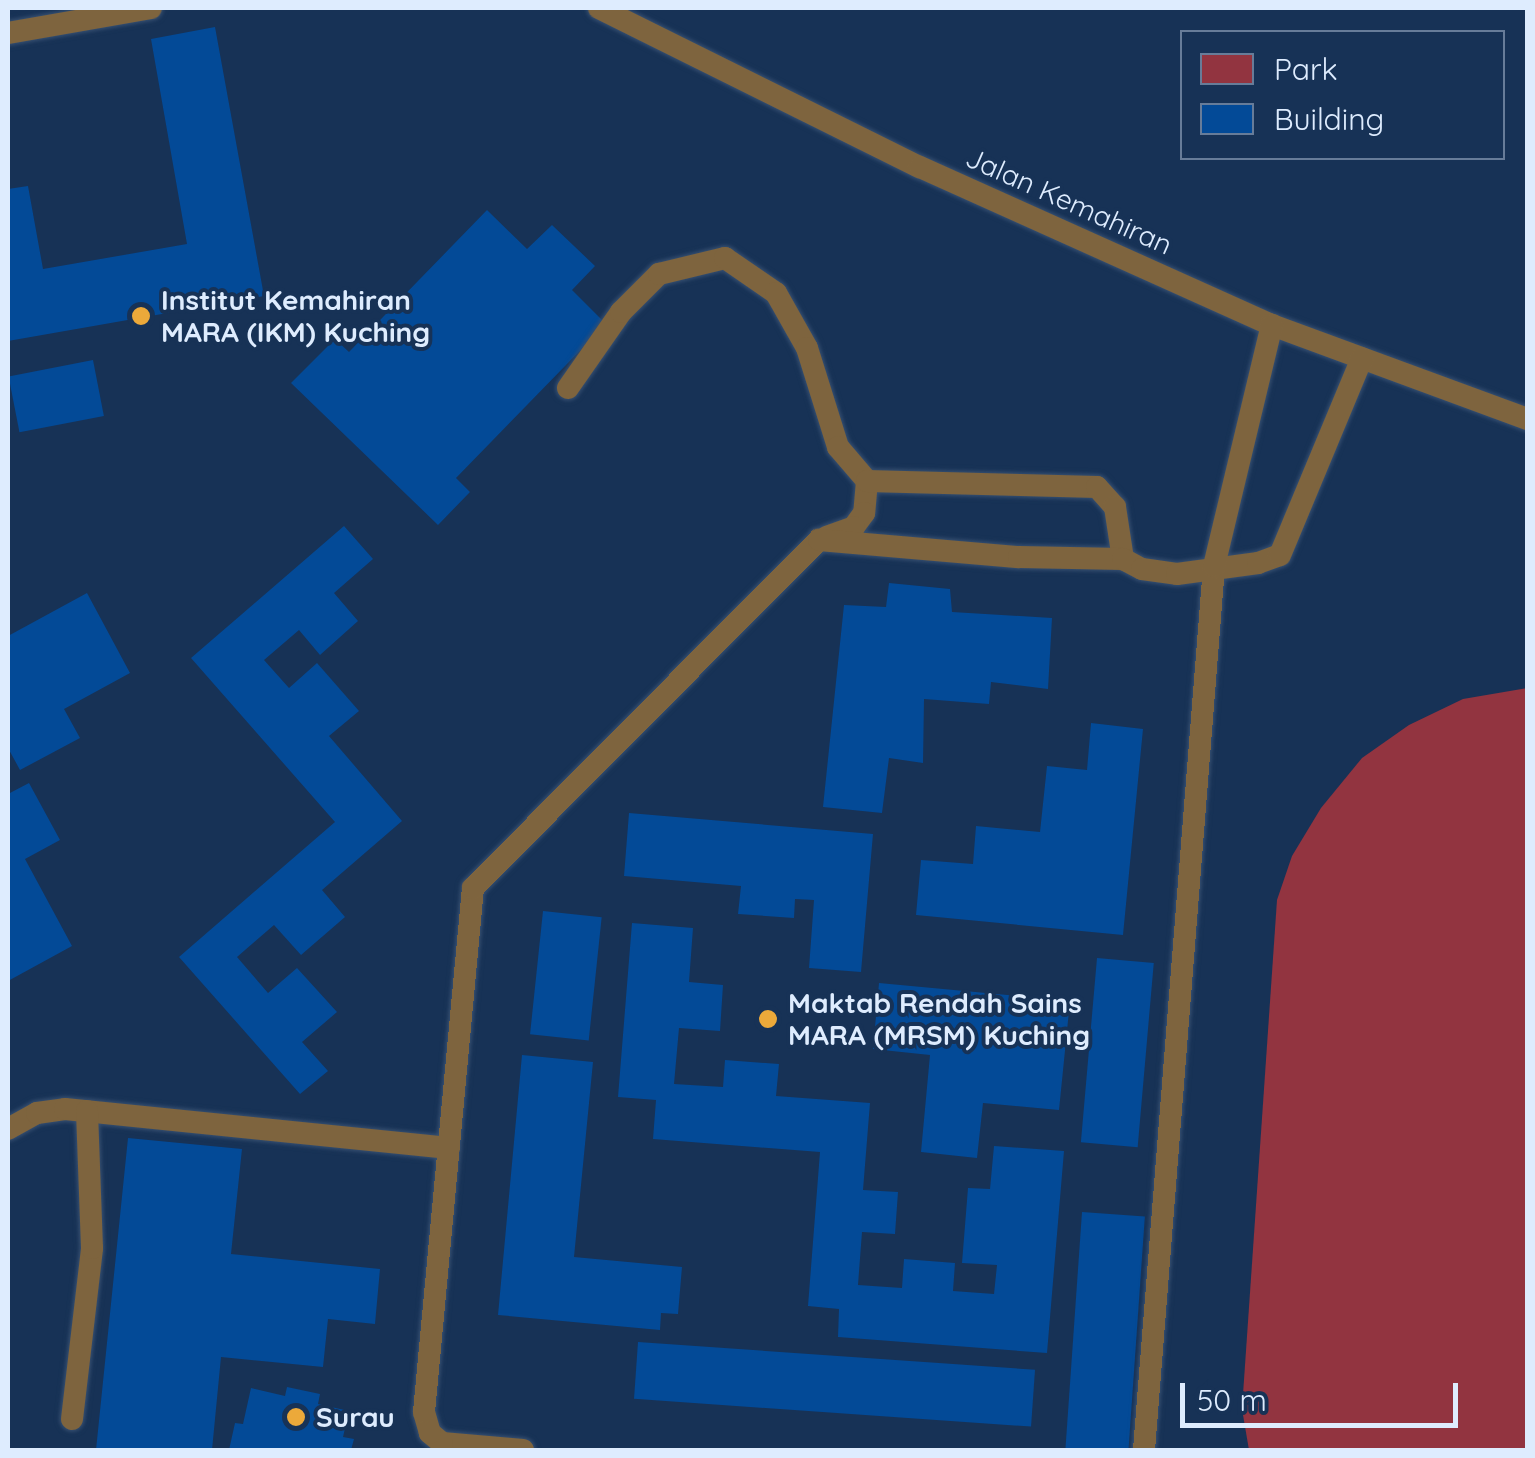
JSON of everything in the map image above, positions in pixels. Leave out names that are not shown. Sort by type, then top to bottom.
[{"type":"lane","points":[[8,33],[151,8]]},
{"type":"lane","name":"Jalan Kemahiran","points":[[600,8],[920,167],[1272,324],[1528,419]]},
{"type":"lane","points":[[523,1450],[442,1444],[426,1424],[473,888],[819,540],[854,527],[864,514],[867,480],[838,447],[807,348],[776,293],[725,258],[659,274],[620,312],[568,388]]},
{"type":"lane","points":[[1144,1450],[1214,566],[1272,324]]},
{"type":"lane","points":[[819,540],[1018,557],[1123,558],[1142,569],[1177,574],[1258,563],[1280,554],[1362,358]]},
{"type":"lane","points":[[867,480],[1098,486],[1115,506],[1123,558]]},
{"type":"lane","points":[[8,1128],[36,1113],[87,1110],[449,1148]]},
{"type":"lane","points":[[72,1418],[92,1248],[87,1110]]},
{"type":"green space","points":[[1527,688],[1527,1450],[1249,1450],[1242,1409],[1277,900],[1292,856],[1321,808],[1362,758],[1409,725],[1463,699]]},
{"type":"building","points":[[215,27],[264,296],[8,341],[8,189],[28,186],[43,269],[187,244],[151,39]]},
{"type":"building","points":[[487,210],[527,249],[552,225],[595,266],[572,290],[606,324],[456,478],[470,492],[438,525],[291,383],[335,339],[349,352]]},
{"type":"building","points":[[93,360],[104,416],[19,432],[9,376]]},
{"type":"building","points":[[344,526],[373,559],[334,593],[358,621],[320,655],[299,630],[264,660],[289,688],[317,663],[359,711],[329,736],[402,821],[322,890],[345,917],[301,955],[274,925],[237,957],[268,993],[297,968],[337,1012],[302,1042],[328,1071],[300,1094],[179,957],[335,822],[191,658]]},
{"type":"building","points":[[889,583],[950,589],[952,612],[1052,618],[1048,689],[991,682],[989,704],[924,699],[923,763],[889,758],[882,813],[823,807],[844,605],[886,607]]},
{"type":"building","points":[[87,593],[130,673],[64,709],[80,738],[20,770],[8,748],[8,636]]},
{"type":"building","points":[[1091,723],[1143,729],[1123,935],[916,915],[921,860],[973,864],[976,826],[1040,832],[1047,766],[1087,770]]},
{"type":"building","points":[[29,783],[60,840],[25,859],[72,946],[8,981],[8,794]]},
{"type":"building","points":[[629,813],[873,834],[861,972],[809,968],[814,900],[795,899],[794,918],[738,914],[741,886],[624,876]]},
{"type":"building","points":[[543,911],[602,917],[589,1040],[530,1034]]},
{"type":"building","points":[[632,923],[693,928],[689,982],[723,985],[720,1031],[679,1028],[674,1084],[723,1087],[725,1060],[779,1064],[776,1096],[870,1103],[863,1190],[898,1192],[895,1234],[862,1232],[858,1285],[902,1288],[904,1259],[955,1263],[953,1291],[994,1294],[997,1265],[962,1263],[968,1188],[990,1189],[994,1146],[1064,1151],[1047,1353],[838,1337],[839,1309],[808,1306],[820,1152],[653,1139],[656,1100],[618,1097]]},
{"type":"building","points":[[1097,958],[1154,963],[1138,1147],[1081,1142]]},
{"type":"building","points":[[879,983],[1070,1001],[1059,1110],[983,1103],[977,1158],[921,1152],[930,1055],[873,1049]]},
{"type":"building","points":[[522,1055],[593,1062],[574,1257],[682,1267],[678,1314],[661,1313],[660,1330],[498,1315]]},
{"type":"building","points":[[128,1138],[242,1149],[231,1254],[380,1269],[375,1324],[328,1319],[323,1367],[221,1357],[212,1450],[96,1450]]},
{"type":"building","points":[[1082,1212],[1145,1216],[1129,1450],[1065,1450]]},
{"type":"building","points":[[638,1342],[1035,1370],[1031,1427],[634,1399]]},
{"type":"building","name":"Surau","points":[[287,1387],[320,1394],[318,1404],[349,1411],[343,1437],[354,1439],[351,1450],[229,1450],[235,1423],[243,1424],[251,1388],[285,1396]]},
{"type":"place","name":"Institut Kemahiran MARA (IKM) Kuching","points":[[141,316]]},
{"type":"place","name":"Maktab Rendah Sains MARA (MRSM) Kuching","points":[[768,1019]]},
{"type":"place","name":"Surau","points":[[296,1417]]}]
